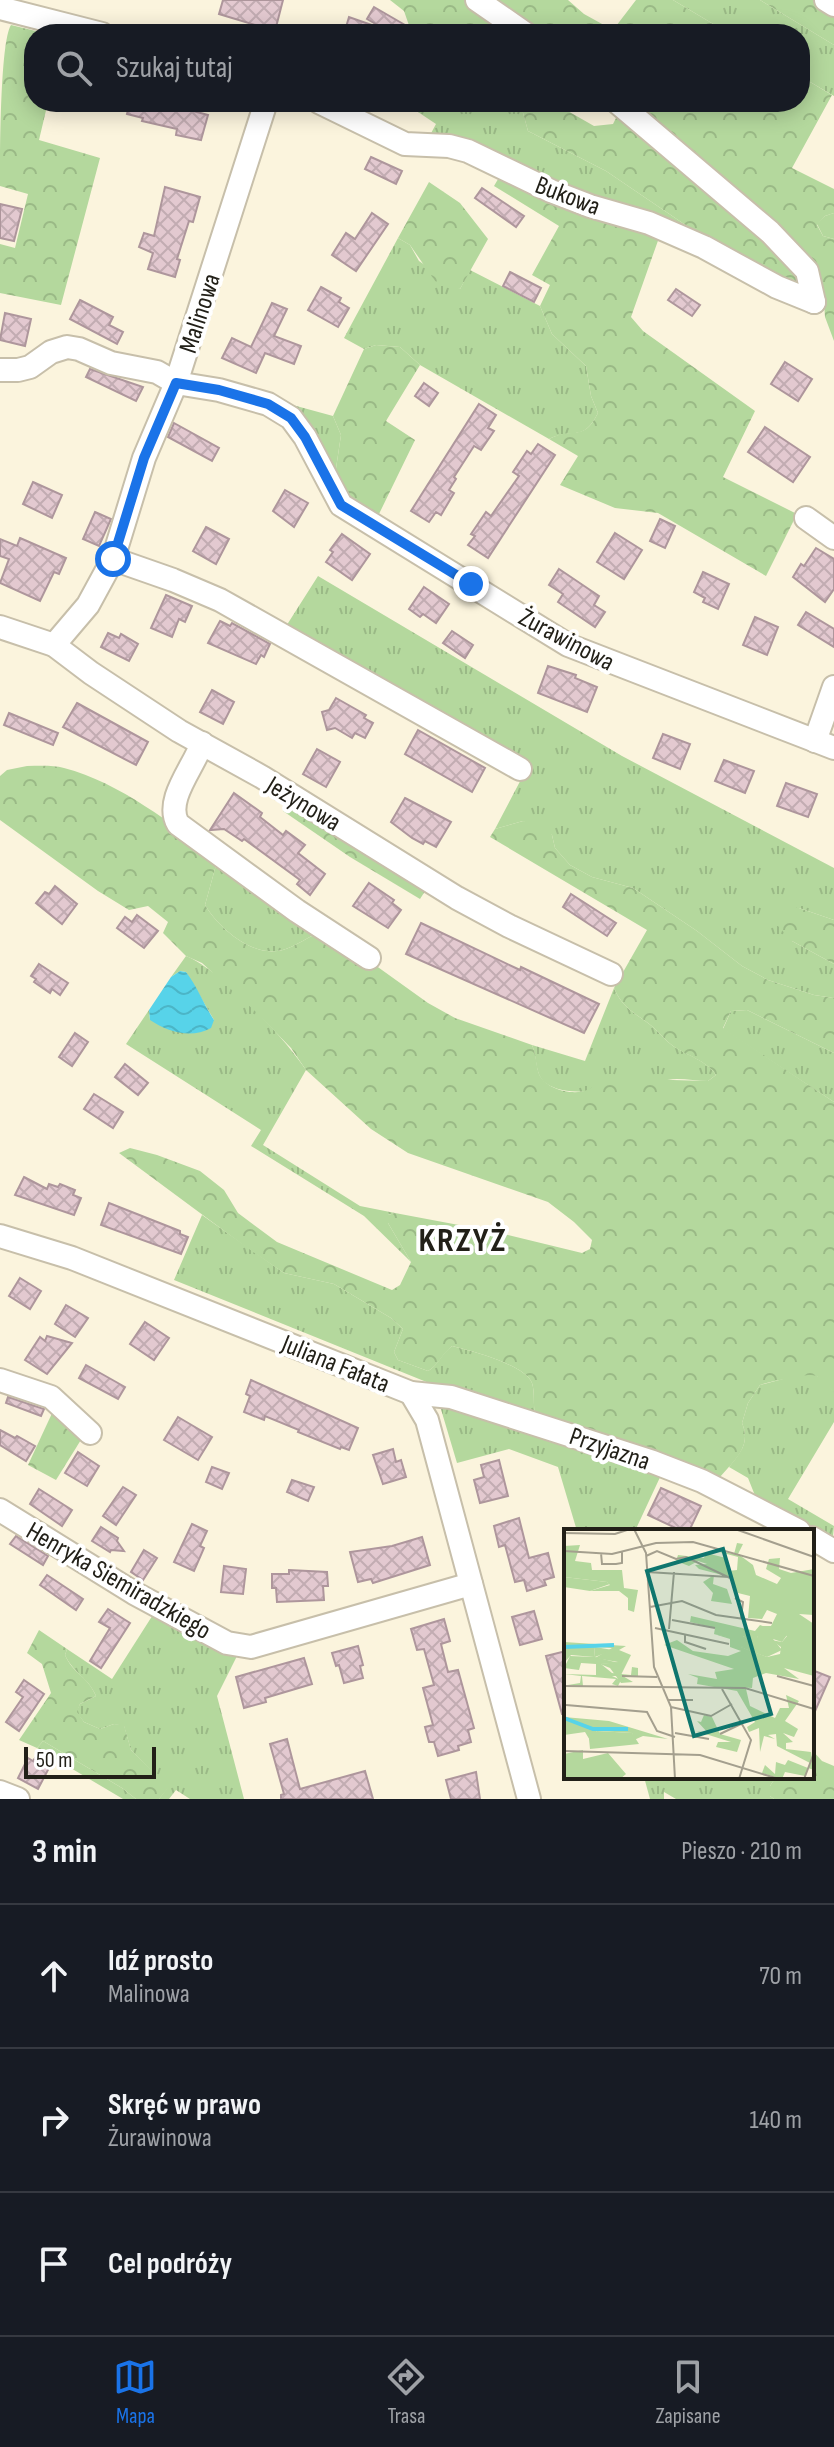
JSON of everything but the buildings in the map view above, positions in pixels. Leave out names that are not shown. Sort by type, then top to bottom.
[{"type":"street","points":[[477,0],[512,24]]},
{"type":"street","points":[[826,0],[834,5]]},
{"type":"street","points":[[0,8],[63,24]]},
{"type":"street","name":"Malinowa","points":[[54,645],[88,605],[113,559],[144,458],[176,383],[263,112]]},
{"type":"street","name":"Bukowa","points":[[339,112],[405,144],[449,146],[468,151],[551,191],[649,223],[704,247],[777,287],[814,302],[807,271],[770,232],[629,112]]},
{"type":"street","name":"Żurawinowa","points":[[0,370],[30,367],[51,352],[67,347],[111,363],[157,372],[176,383],[219,390],[268,404],[291,418],[305,437],[341,505],[568,645],[825,744]]},
{"type":"street","points":[[806,518],[834,538]]},
{"type":"street","points":[[113,559],[220,600],[520,769]]},
{"type":"street","name":"Jeżynowa","points":[[0,627],[54,645],[129,698],[457,898],[611,974]]},
{"type":"street","points":[[825,744],[834,687]]},
{"type":"street","points":[[202,743],[174,804],[173,816],[178,824],[297,911],[369,958]]},
{"type":"street","name":"Juliana Fałata","points":[[0,1236],[72,1258],[411,1393],[427,1420],[529,1799]]},
{"type":"street","points":[[0,1380],[51,1397],[90,1433]]},
{"type":"street","name":"Przyjazna","points":[[411,1393],[451,1397],[653,1462],[702,1481],[795,1529]]},
{"type":"street","name":"Henryka Siemiradzkiego","points":[[0,1510],[134,1593],[227,1643],[251,1647],[471,1584]]},
{"type":"street","points":[[814,1539],[834,1551]]},
{"type":"street","points":[[0,1792],[18,1799]]},
{"type":"green space","points":[[390,0],[568,0],[602,24],[409,24],[404,11]]},
{"type":"green space","points":[[636,0],[673,0],[713,24],[618,24]]},
{"type":"green space","points":[[673,0],[760,0],[799,24],[713,24]]},
{"type":"green space","points":[[760,0],[814,0],[834,13],[834,45],[810,30],[810,24],[799,24]]},
{"type":"green space","points":[[11,25],[24,28],[24,112],[46,112],[39,140],[100,158],[61,305],[0,293],[0,244],[15,248],[28,194],[0,186],[7,36]]},
{"type":"green space","points":[[810,30],[834,45],[834,96],[810,82]]},
{"type":"green space","points":[[810,82],[832,95],[792,168],[834,189],[834,213],[825,216],[817,225],[823,236],[834,239],[834,341],[825,317],[824,303],[712,243],[606,171],[528,131],[523,112],[570,112],[594,126],[613,124],[619,112],[810,112]]},
{"type":"green space","points":[[418,112],[523,112],[528,131],[606,171],[712,243],[429,137],[436,124]]},
{"type":"green space","points":[[501,174],[660,235],[631,317],[643,331],[755,411],[723,477],[797,514],[766,576],[658,513],[615,508],[560,485],[578,456],[549,439],[582,431],[598,413],[591,396],[586,366],[552,334],[540,306],[550,285],[532,275],[559,226],[494,186]]},
{"type":"green space","points":[[429,182],[460,203],[488,239],[460,289],[435,281],[410,245],[398,238]]},
{"type":"green space","points":[[834,213],[834,239],[823,236],[817,224]]},
{"type":"green space","points":[[398,238],[410,245],[419,261],[460,289],[470,270],[540,306],[552,334],[586,366],[591,396],[598,413],[593,422],[582,431],[549,439],[420,365],[400,347],[376,345],[364,349],[344,338]]},
{"type":"green space","points":[[376,345],[400,347],[420,365],[386,421],[415,440],[379,514],[347,496],[335,475],[341,435],[333,416],[364,349]]},
{"type":"green space","points":[[278,401],[333,416],[341,435],[335,475]]},
{"type":"green space","points":[[318,576],[622,756],[834,868],[834,920],[799,908],[792,941],[834,964],[834,998],[768,980],[742,966],[633,888],[592,877],[570,865],[555,848],[552,835],[523,821],[495,829],[527,768],[283,631]]},
{"type":"green space","points":[[27,766],[64,768],[106,784],[145,806],[218,858],[205,905],[236,938],[256,949],[277,951],[318,933],[371,970],[375,965],[428,1003],[455,1018],[532,1045],[543,1081],[561,1090],[581,1092],[593,1087],[602,1078],[708,1081],[716,1075],[702,1062],[673,1046],[631,1011],[614,988],[647,930],[490,837],[495,829],[523,821],[542,824],[552,835],[555,848],[570,865],[592,877],[633,888],[742,966],[768,980],[834,998],[834,1053],[747,1010],[731,1011],[723,1028],[834,1102],[834,1393],[820,1378],[812,1375],[760,1385],[748,1403],[742,1423],[745,1439],[740,1452],[720,1477],[712,1477],[535,1414],[533,1387],[528,1376],[496,1359],[452,1346],[428,1371],[398,1360],[394,1352],[403,1329],[391,1318],[334,1284],[284,1273],[119,1153],[130,1148],[200,1171],[224,1190],[238,1213],[277,1242],[392,1290],[400,1285],[411,1262],[388,1223],[388,1215],[395,1213],[496,1232],[582,1253],[590,1249],[592,1240],[548,1202],[408,1153],[371,1129],[306,1070],[291,1048],[257,1013],[202,963],[186,956],[163,933],[168,922],[148,906],[129,910],[0,820],[0,776],[7,770]]},
{"type":"green space","points":[[291,801],[427,888],[420,899],[350,857],[283,811]]},
{"type":"green space","points":[[218,858],[318,933],[277,951],[256,949],[236,938],[205,905]]},
{"type":"green space","points":[[786,908],[799,908],[834,920],[834,964],[792,941],[777,925]]},
{"type":"green space","points":[[186,956],[216,975],[251,1006],[306,1070],[263,1145],[360,1206],[395,1213],[388,1215],[388,1223],[411,1262],[364,1216],[251,1146],[261,1130],[126,1044],[149,1010],[150,1020],[214,1020],[186,972],[180,971],[171,977]]},
{"type":"green space","points":[[614,988],[631,1011],[673,1046],[702,1062],[716,1075],[708,1081],[677,1079],[575,1092],[543,1081],[532,1045],[585,1061]]},
{"type":"green space","points":[[747,1010],[834,1053],[834,1102],[723,1029],[731,1011]]},
{"type":"green space","points":[[202,1215],[284,1273],[334,1284],[391,1318],[403,1329],[394,1352],[398,1360],[428,1371],[452,1346],[496,1359],[519,1370],[532,1383],[535,1414],[427,1388],[429,1383],[174,1280]]},
{"type":"green space","points":[[812,1374],[824,1379],[834,1393],[834,1422],[788,1499],[834,1526],[833,1536],[816,1532],[756,1498],[748,1478],[729,1467],[743,1446],[745,1436],[742,1423],[748,1403],[760,1385]]},
{"type":"green space","points":[[449,1405],[662,1473],[636,1529],[576,1529],[558,1467],[509,1449],[457,1463],[440,1406]]},
{"type":"green space","points":[[54,1409],[84,1435],[56,1480],[28,1465]]},
{"type":"green space","points":[[156,1610],[238,1654],[217,1696],[244,1799],[190,1799],[176,1790],[169,1799],[159,1799],[168,1787],[131,1750],[124,1726],[114,1724],[100,1729],[84,1722],[76,1712],[80,1704],[96,1696],[68,1661],[65,1655],[67,1649],[112,1679]]},
{"type":"green space","points":[[39,1630],[67,1649],[65,1655],[68,1661],[96,1696],[80,1704],[77,1712],[84,1722],[100,1729],[114,1724],[124,1725],[131,1750],[169,1787],[159,1799],[136,1799],[43,1741],[37,1748],[19,1740],[51,1693],[42,1664],[27,1653]]},
{"type":"green space","points":[[43,1741],[136,1799],[123,1799],[37,1748]]},
{"type":"green space","points":[[814,1752],[822,1761],[834,1766],[834,1799],[774,1799],[770,1796],[770,1786],[775,1779],[814,1779]]},
{"type":"green space","points":[[645,1779],[775,1779],[770,1786],[770,1796],[774,1799],[676,1799],[664,1792],[664,1799],[650,1799]]},
{"type":"water","points":[[180,971],[190,977],[214,1020],[211,1028],[196,1033],[180,1033],[150,1020],[149,1010],[171,977]]},
{"type":"district","name":"KRZYŻ","points":[[463,1239]]},
{"type":"route","points":[[113,559],[144,458],[176,383],[219,390],[268,404],[291,418],[305,437],[341,505],[471,584]]}]
